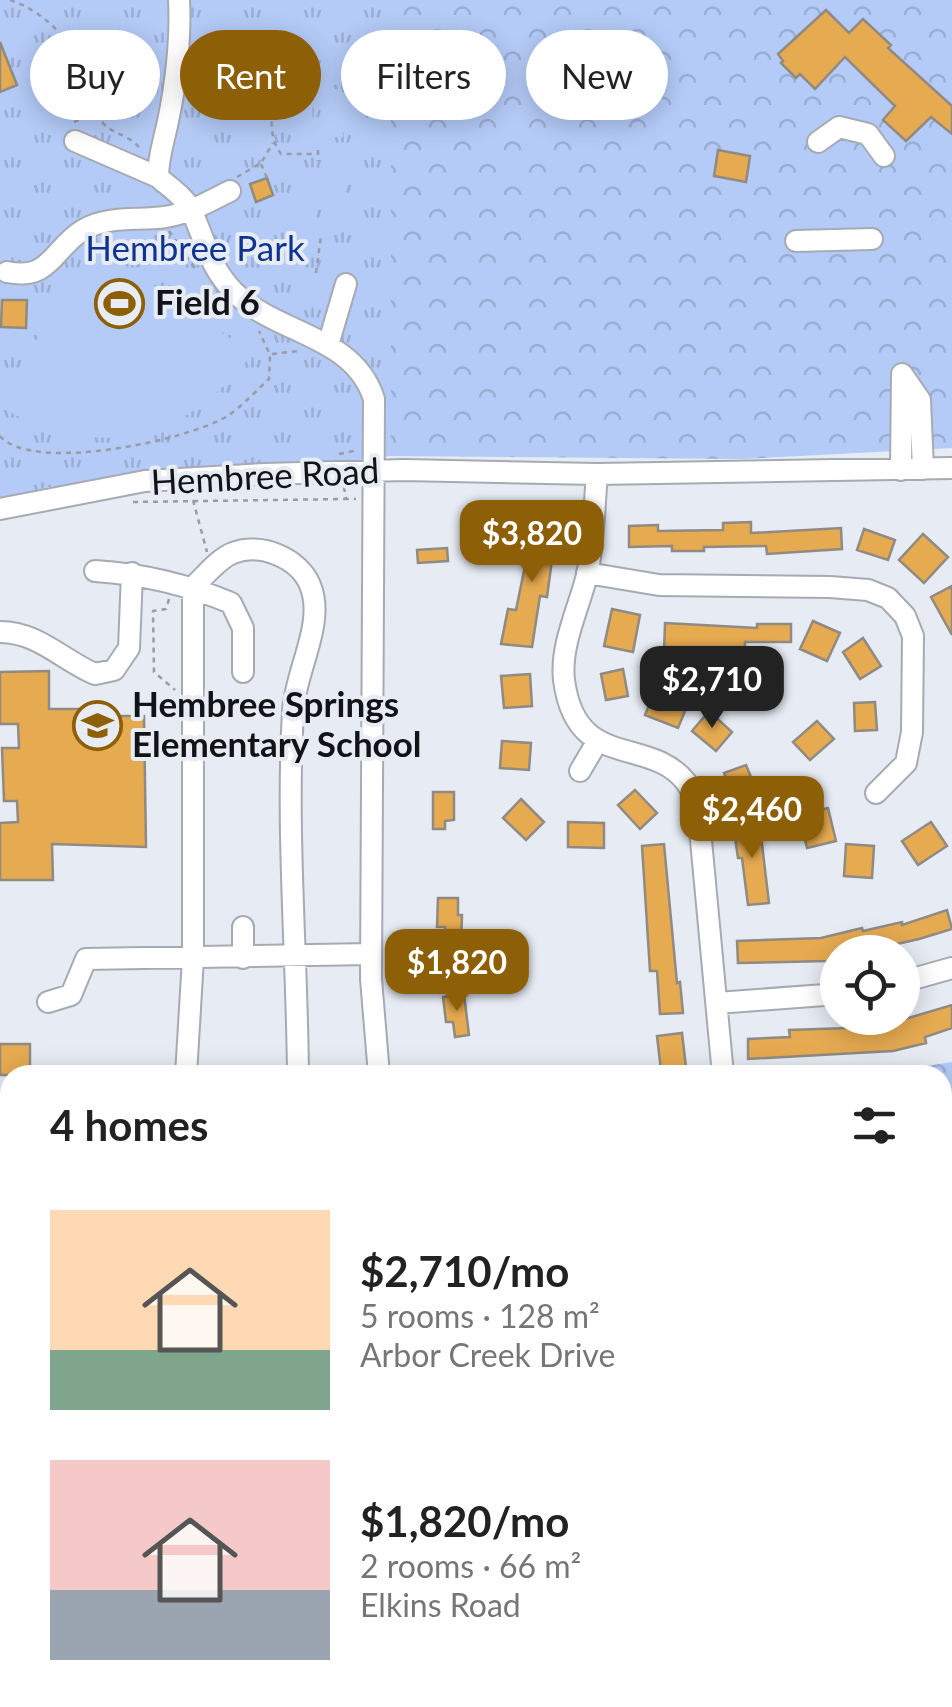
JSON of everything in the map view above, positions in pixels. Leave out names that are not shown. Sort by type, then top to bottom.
[{"type":"street","points":[[152,174],[168,119],[179,0]]},
{"type":"street","points":[[818,142],[839,127],[868,134],[884,156]]},
{"type":"street","points":[[74,131],[152,174],[191,210],[207,254],[234,292],[357,366],[374,399],[371,954],[378,1065]]},
{"type":"street","points":[[6,272],[23,275],[39,270],[79,232],[104,221],[162,217],[191,210],[229,186]]},
{"type":"street","points":[[796,241],[872,239]]},
{"type":"street","points":[[319,341],[346,284]]},
{"type":"street","name":"Hembree Road","points":[[0,509],[145,481],[374,470],[597,474],[952,468]]},
{"type":"street","points":[[597,474],[587,573],[564,658],[564,678],[575,714],[598,742],[664,766],[685,780],[694,796],[722,1065]]},
{"type":"street","points":[[187,1065],[193,958],[193,587],[233,552],[270,550],[296,565],[309,582],[315,602],[294,690],[292,740],[298,1065]]},
{"type":"street","points":[[95,571],[132,573],[193,587],[230,603],[243,628],[243,672]]},
{"type":"street","points":[[0,632],[47,644],[95,674],[114,670],[129,648],[132,573]]},
{"type":"street","points":[[587,573],[659,586],[830,587],[868,590],[888,598],[905,616],[913,636],[912,732],[906,763],[876,792]]},
{"type":"street","points":[[580,771],[598,742]]},
{"type":"street","points":[[243,927],[243,958]]},
{"type":"street","points":[[48,1002],[72,995],[86,959],[371,954]]},
{"type":"street","points":[[920,977],[952,968]]},
{"type":"street","points":[[717,1004],[820,995]]},
{"type":"path","points":[[10,0],[30,6],[55,30]]},
{"type":"path","points":[[74,131],[84,120]]},
{"type":"path","points":[[100,120],[108,129],[137,143],[152,174]]},
{"type":"path","points":[[229,186],[261,162],[273,141],[273,120]]},
{"type":"path","points":[[273,141],[281,154],[318,152],[318,161]]},
{"type":"path","points":[[261,162],[267,178]]},
{"type":"path","points":[[162,217],[172,238],[207,282]]},
{"type":"path","points":[[316,274],[321,235]]},
{"type":"path","points":[[0,436],[5,442],[48,453],[120,450],[170,439],[228,416],[269,379],[270,355],[258,330]]},
{"type":"path","points":[[270,355],[302,350],[319,341]]},
{"type":"path","points":[[122,502],[346,499]]},
{"type":"green space","name":"Hembree Park","points":[[0,0],[391,0],[391,30],[341,30],[341,120],[391,120],[391,456],[181,482],[49,487],[0,499]]},
{"type":"green space","points":[[391,0],[952,0],[952,448],[743,459],[391,456],[391,120],[506,120],[506,30],[391,30]]},
{"type":"green space","points":[[341,89],[343,137],[321,138],[321,90]]},
{"type":"green space","points":[[291,120],[313,120],[313,137],[291,138]]},
{"type":"green space","points":[[344,173],[345,221],[324,221],[322,174]]},
{"type":"green space","points":[[315,174],[316,222],[294,222],[293,175]]},
{"type":"green space","name":"Field 6","points":[[105,251],[252,354],[198,408],[168,425],[138,434],[105,438],[72,434],[0,407],[0,398],[91,252]]},
{"type":"building","points":[[826,10],[849,33],[863,19],[891,45],[888,48],[952,106],[952,134],[931,117],[906,141],[883,120],[895,106],[845,57],[815,89],[800,74],[796,78],[778,54]]},
{"type":"building","points":[[0,42],[17,85],[0,92]]},
{"type":"building","points":[[718,150],[750,156],[746,182],[714,176]]},
{"type":"building","points":[[267,178],[273,195],[256,202],[250,184]]},
{"type":"building","points":[[2,300],[27,300],[26,328],[1,327]]},
{"type":"building","points":[[528,520],[557,523],[547,597],[540,596],[532,647],[501,644],[508,609],[516,610],[527,556]]},
{"type":"building","points":[[751,522],[751,533],[841,528],[842,549],[767,554],[766,546],[704,547],[704,551],[672,551],[672,546],[629,547],[629,526],[658,525],[658,531],[723,530],[723,523]]},
{"type":"building","points":[[864,529],[895,540],[888,560],[857,550]]},
{"type":"building","points":[[923,534],[948,557],[924,583],[899,560]]},
{"type":"building","points":[[447,548],[448,561],[418,563],[417,550]]},
{"type":"building","points":[[952,586],[952,635],[931,597]]},
{"type":"building","points":[[612,609],[640,615],[633,652],[604,646]]},
{"type":"building","points":[[813,621],[840,633],[827,661],[800,649]]},
{"type":"building","points":[[665,623],[757,628],[757,624],[791,624],[791,642],[745,642],[745,652],[664,652]]},
{"type":"building","points":[[863,638],[881,666],[860,679],[843,652]]},
{"type":"building","points":[[623,669],[628,696],[606,700],[601,674]]},
{"type":"building","points":[[49,671],[49,709],[102,709],[102,716],[144,716],[146,847],[52,844],[53,880],[0,880],[0,823],[18,822],[17,801],[4,801],[2,748],[19,748],[18,724],[0,724],[0,672]]},
{"type":"building","points":[[530,674],[532,706],[504,708],[501,676]]},
{"type":"building","points":[[655,690],[688,704],[678,728],[645,715]]},
{"type":"building","points":[[875,702],[877,730],[855,731],[854,703]]},
{"type":"building","points":[[709,711],[732,732],[716,751],[692,731]]},
{"type":"building","points":[[817,721],[834,739],[810,760],[793,742]]},
{"type":"building","points":[[502,741],[531,743],[529,770],[500,768]]},
{"type":"building","points":[[746,765],[758,794],[736,803],[724,773]]},
{"type":"building","points":[[635,790],[657,813],[640,829],[618,805]]},
{"type":"building","points":[[433,792],[454,792],[454,820],[445,821],[445,829],[433,829]]},
{"type":"building","points":[[521,799],[544,822],[526,840],[503,818]]},
{"type":"building","points":[[828,808],[836,841],[807,848],[799,815]]},
{"type":"building","points":[[759,819],[769,903],[748,905],[733,824]]},
{"type":"building","points":[[568,822],[604,823],[604,848],[568,847]]},
{"type":"building","points":[[931,822],[947,846],[918,865],[902,841]]},
{"type":"building","points":[[664,844],[683,1013],[660,1014],[657,971],[650,971],[642,846]]},
{"type":"building","points":[[846,844],[874,846],[872,878],[844,876]]},
{"type":"building","points":[[438,898],[458,898],[461,945],[445,945],[445,927],[437,927]]},
{"type":"building","points":[[947,910],[952,929],[920,939],[920,935],[833,935],[902,922]]},
{"type":"building","points":[[820,938],[820,961],[738,963],[737,941]]},
{"type":"building","points":[[464,994],[469,1035],[455,1037],[453,1022],[446,1022],[443,997]]},
{"type":"building","points":[[952,1005],[952,1028],[925,1037],[926,1043],[893,1051],[748,1059],[748,1039],[790,1037],[789,1030],[820,1029],[820,1035],[920,1035],[920,1015]]},
{"type":"building","points":[[682,1033],[686,1065],[660,1065],[657,1036]]},
{"type":"building","points":[[0,1044],[30,1044],[30,1065],[0,1065]]},
{"type":"place","name":"Field 6","points":[[120,303]]},
{"type":"place","name":"Hembree Springs Elementary School","points":[[97,725]]}]
